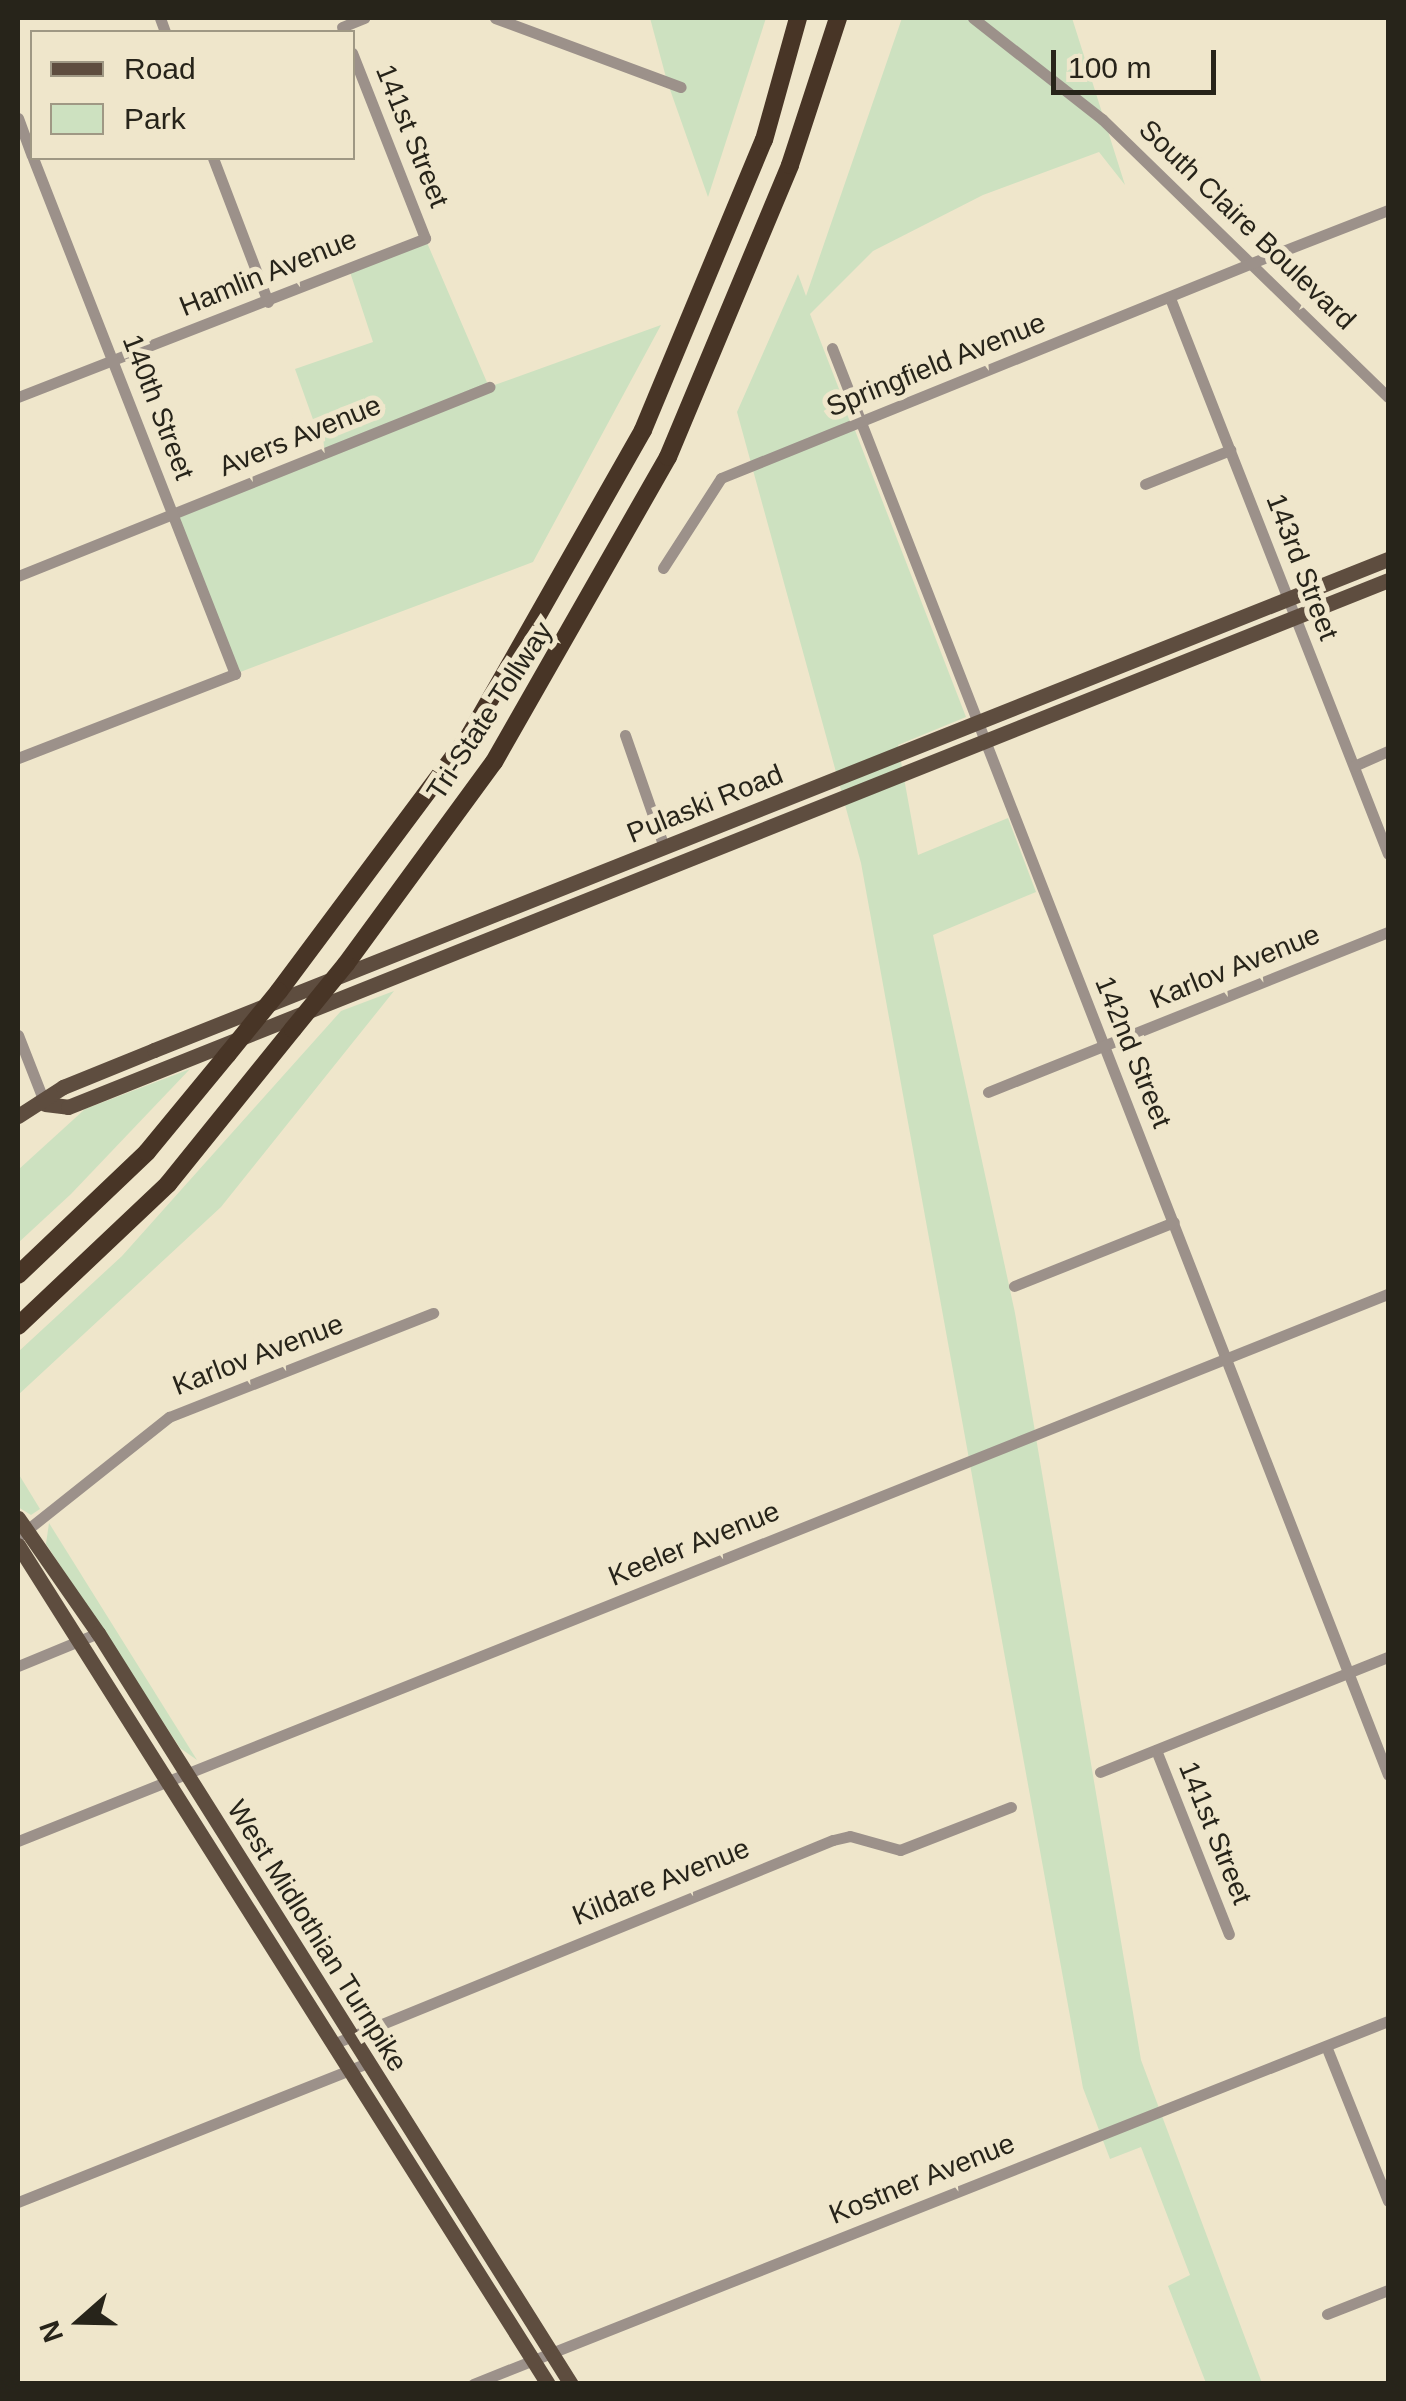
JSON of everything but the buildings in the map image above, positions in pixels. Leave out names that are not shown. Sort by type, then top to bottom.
[{"type":"highway","name":"Tri-State Tollway","points":[[18,1275],[146,1152],[278,991],[471,733],[644,430],[764,140],[798,18]]},
{"type":"highway","name":"Tri-State Tollway","points":[[18,1326],[168,1184],[346,964],[494,762],[668,457],[790,165],[838,18]]},
{"type":"main road","name":"Pulaski Road","points":[[18,1116],[44,1104],[63,1087],[1388,559]]},
{"type":"main road","name":"Pulaski Road","points":[[44,1104],[68,1107],[1388,580]]},
{"type":"main road","name":"West Midlothian Turnpike","points":[[21,1528],[98,1633],[572,2384]]},
{"type":"main road","name":"West Midlothian Turnpike","points":[[18,1545],[548,2384]]},
{"type":"street","points":[[342,26],[364,18]]},
{"type":"street","points":[[495,18],[681,86]]},
{"type":"street","name":"South Claire Boulevard","points":[[973,18],[1102,119],[1388,398]]},
{"type":"street","name":"141st Street","points":[[355,60],[426,238]]},
{"type":"street","name":"140th Street","points":[[18,118],[30,149]]},
{"type":"street","name":"140th Street","points":[[18,758],[235,674],[34,160]]},
{"type":"street","points":[[214,160],[268,302]]},
{"type":"street","name":"Springfield Avenue","points":[[662,568],[721,478],[1388,210]]},
{"type":"street","name":"Hamlin Avenue","points":[[18,398],[426,238]]},
{"type":"street","name":"143rd Street","points":[[1170,298],[1388,854]]},
{"type":"street","name":"142nd Street","points":[[832,348],[1388,1775]]},
{"type":"street","name":"Avers Avenue","points":[[18,574],[489,387]]},
{"type":"street","points":[[1145,484],[1230,450]]},
{"type":"street","points":[[625,735],[664,847]]},
{"type":"street","points":[[1354,766],[1388,752]]},
{"type":"street","name":"Karlov Avenue","points":[[988,1092],[1388,932]]},
{"type":"street","points":[[18,1035],[44,1104]]},
{"type":"street","points":[[1014,1286],[1174,1222]]},
{"type":"street","name":"Keeler Avenue","points":[[18,1841],[1388,1294]]},
{"type":"street","name":"Karlov Avenue","points":[[21,1528],[169,1417],[433,1313]]},
{"type":"street","points":[[18,1666],[98,1633]]},
{"type":"street","points":[[1100,1772],[1388,1658]]},
{"type":"street","name":"141st Street","points":[[1156,1750],[1229,1934]]},
{"type":"street","name":"Kildare Avenue","points":[[333,2044],[833,1840],[850,1836],[900,1850],[1010,1807]]},
{"type":"street","name":"Kostner Avenue","points":[[474,2384],[1388,2022]]},
{"type":"street","points":[[1326,2046],[1388,2201]]},
{"type":"street","points":[[18,2202],[368,2063]]},
{"type":"street","points":[[1327,2314],[1388,2290]]},
{"type":"green space","points":[[650,18],[766,18],[708,197],[667,81]]},
{"type":"green space","points":[[902,18],[1072,18],[1125,185],[1099,152],[983,195],[873,251],[810,314],[966,717],[898,745],[918,855],[1008,818],[1036,892],[933,935],[1015,1313],[1141,2060],[1262,2383],[1206,2383],[1168,2286],[1190,2275],[1141,2147],[1110,2159],[1083,2088],[861,863],[737,412],[798,274],[806,296]]},
{"type":"green space","points":[[425,238],[489,387],[661,325],[533,562],[235,674],[172,514],[325,453],[295,369],[373,342],[349,269]]},
{"type":"green space","points":[[394,991],[221,1207],[18,1395],[18,1352],[122,1256],[341,1011]]},
{"type":"green space","points":[[190,1069],[71,1194],[18,1243],[18,1170],[85,1109]]},
{"type":"green space","points":[[18,1473],[40,1509],[31,1515],[18,1507]]},
{"type":"green space","points":[[49,1523],[197,1760],[180,1748],[46,1544]]}]
